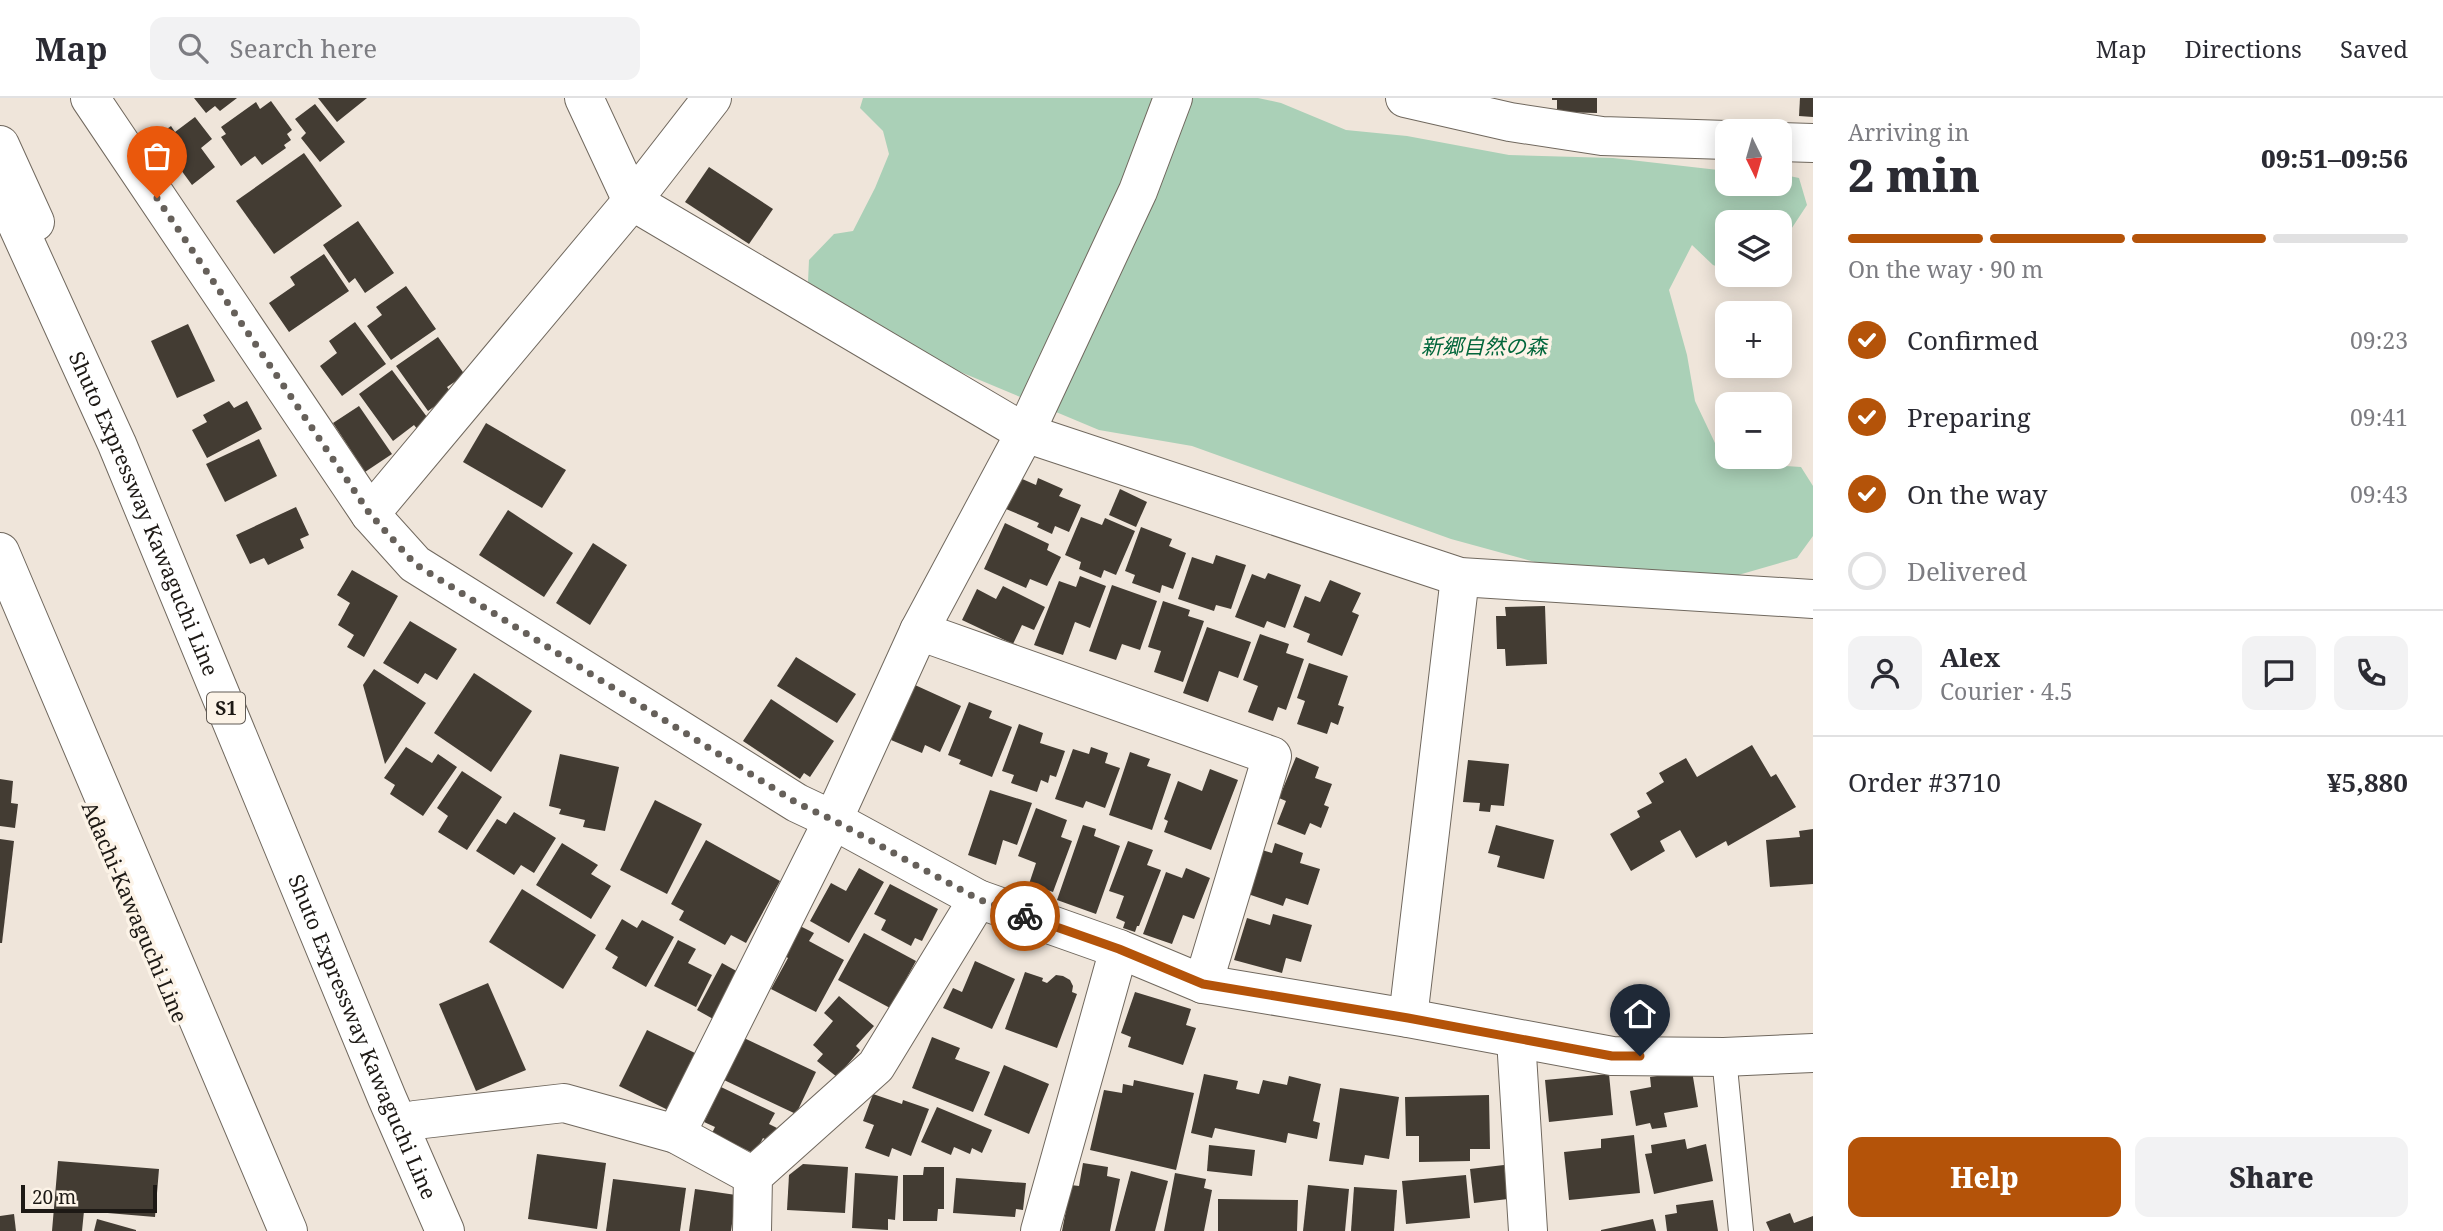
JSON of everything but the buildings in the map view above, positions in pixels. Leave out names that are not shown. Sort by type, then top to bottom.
[{"type":"main road","points":[[90,98],[370,514],[415,564],[797,803],[978,899],[1119,949],[1203,984],[1612,1056],[1724,1057],[1813,1053]]},
{"type":"main road","points":[[584,98],[632,201],[1025,433],[1460,577],[1813,599]]},
{"type":"main road","points":[[370,514],[632,201],[712,98]]},
{"type":"main road","points":[[676,1134],[833,820],[919,631],[1025,433],[1138,191],[1173,98]]},
{"type":"main road","points":[[1405,98],[1521,111],[1602,136],[1715,140]]},
{"type":"main road","points":[[1792,142],[1813,143]]},
{"type":"main road","points":[[0,145],[123,418],[304,858],[464,1231]]},
{"type":"main road","name":"Shuto Expressway Kawaguchi Line","points":[[0,187],[117,444],[387,1098],[445,1231]]},
{"type":"main road","points":[[0,552],[288,1231]]},
{"type":"main road","points":[[1408,1018],[1460,577]]},
{"type":"main road","name":"Adachi-Kawaguchi Line","points":[[0,593],[269,1231]]},
{"type":"main road","points":[[919,631],[1272,756],[1203,984]]},
{"type":"main road","points":[[752,1231],[753,1176],[876,1066],[978,899]]},
{"type":"main road","points":[[1040,1231],[1119,949]]},
{"type":"main road","points":[[1516,1039],[1528,1231]]},
{"type":"main road","points":[[415,1120],[564,1103],[676,1134],[753,1176]]},
{"type":"lane","points":[[1724,1057],[1741,1231]]},
{"type":"green space","name":"新郷自然の森","points":[[863,98],[1258,98],[1281,103],[1346,130],[1407,136],[1509,155],[1613,158],[1715,170],[1715,196],[1792,196],[1792,177],[1799,178],[1807,205],[1792,228],[1792,210],[1715,210],[1715,266],[1692,245],[1669,290],[1687,355],[1695,401],[1715,443],[1715,469],[1801,467],[1813,486],[1813,536],[1797,558],[1707,584],[1564,570],[1451,539],[1192,446],[1099,430],[927,358],[808,282],[809,260],[834,234],[853,231],[889,154],[883,131],[860,108]]},
{"type":"way so far","points":[[157,198],[370,514],[415,564],[797,803],[978,899],[1025,916]]},
{"type":"route","points":[[1025,916],[1119,949],[1203,984],[1612,1056],[1640,1056]]}]
